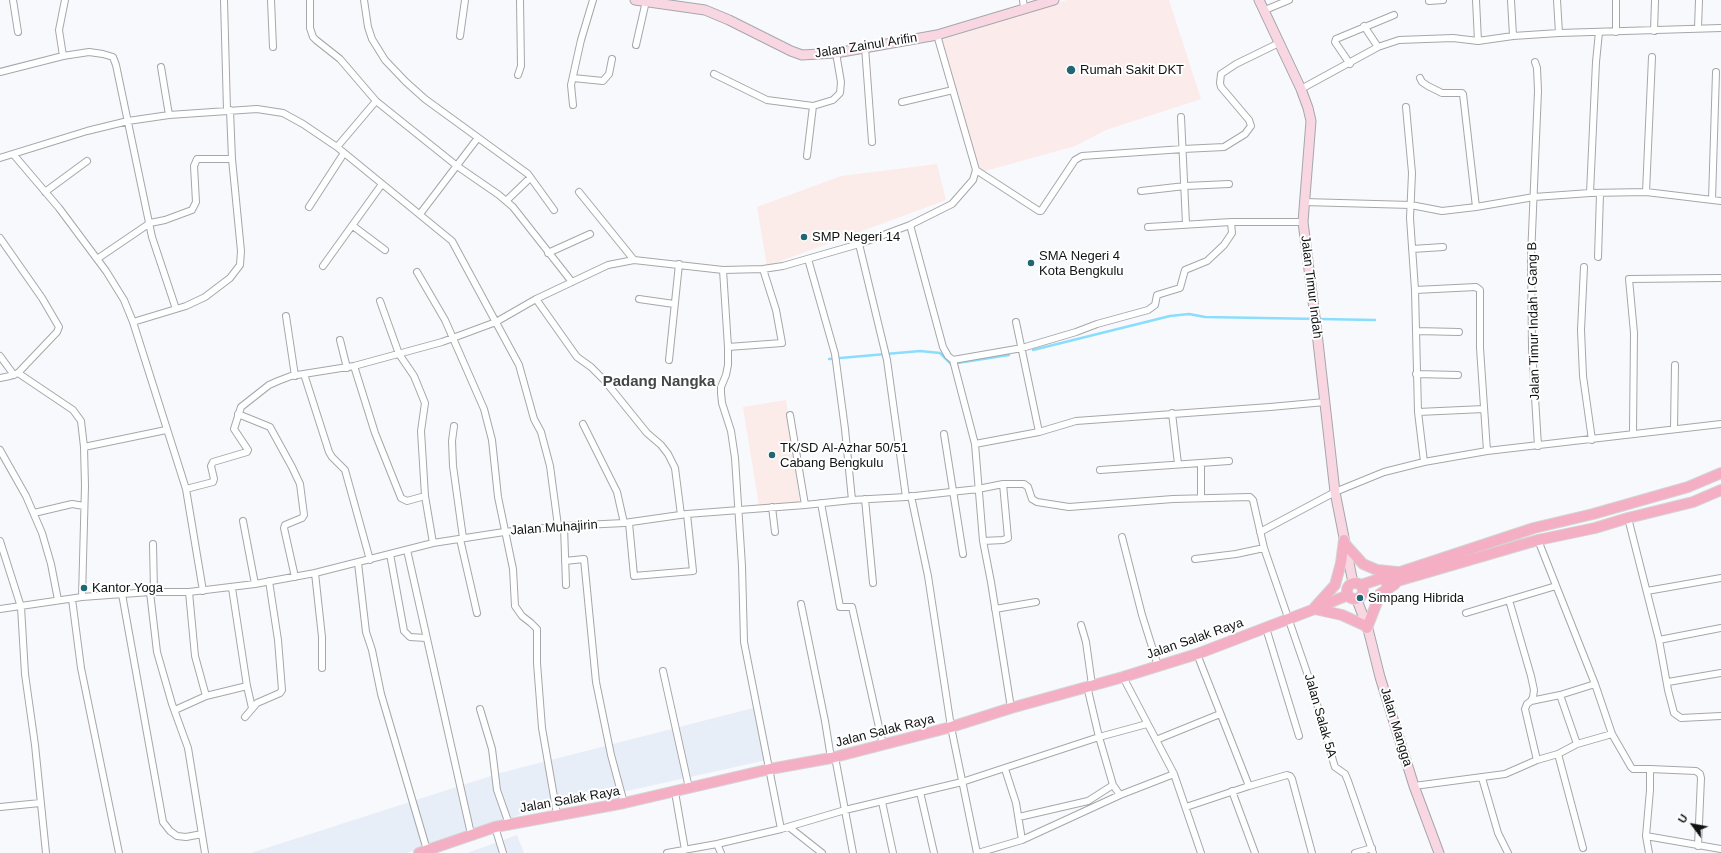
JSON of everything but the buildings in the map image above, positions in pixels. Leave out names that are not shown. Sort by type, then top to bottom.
[{"type":"main road","points":[[1344,542],[1341,563],[1335,584],[1314,609],[1342,615],[1367,627],[1380,594],[1402,576],[1534,528],[1593,514],[1688,487],[1721,473]]},
{"type":"main road","points":[[1688,487],[1693,502]]},
{"type":"main road","points":[[1359,586],[1363,595],[1352,597],[1348,588],[1402,576],[1538,540],[1595,528],[1628,518],[1693,502],[1721,490]]},
{"type":"main road","points":[[1344,542],[1363,564],[1377,570],[1402,576]]},
{"type":"main road","name":"Jalan Salak Raya","points":[[423,851],[495,826],[624,803],[675,792],[770,769],[833,757],[951,727],[1197,654],[1314,609],[1352,597]]},
{"type":"street","points":[[13,0],[18,32]]},
{"type":"street","points":[[63,56],[59,30],[65,0]]},
{"type":"street","points":[[134,322],[186,306],[205,297],[230,278],[240,265],[229,110],[224,0]]},
{"type":"street","points":[[271,0],[273,47]]},
{"type":"street","points":[[310,0],[310,28],[313,37],[319,44],[340,59],[376,101],[456,166],[499,194],[530,228],[572,282]]},
{"type":"street","points":[[364,0],[368,27],[372,39],[385,60],[425,99],[530,178],[554,210]]},
{"type":"street","points":[[460,36],[465,0]]},
{"type":"street","points":[[518,75],[522,66],[520,0]]},
{"type":"street","points":[[574,105],[571,90],[573,78],[581,40],[592,0]]},
{"type":"street","name":"Jalan Zainul Arifin","points":[[635,0],[705,10],[802,55],[836,53],[937,35],[1024,4],[1054,0]]},
{"type":"street","name":"Jalan Timur Indah","points":[[1259,0],[1301,89],[1311,121],[1302,222],[1317,333],[1334,492],[1344,542],[1359,586]]},
{"type":"street","points":[[1265,10],[1289,0]]},
{"type":"street","points":[[1429,1],[1443,0]]},
{"type":"street","points":[[1476,0],[1478,41]]},
{"type":"street","points":[[1511,0],[1513,36]]},
{"type":"street","points":[[1557,0],[1558,33]]},
{"type":"street","points":[[1616,0],[1616,32]]},
{"type":"street","points":[[1654,31],[1656,0]]},
{"type":"street","points":[[1698,28],[1699,0]]},
{"type":"street","points":[[636,45],[646,1]]},
{"type":"street","points":[[1350,64],[1335,40],[1339,36],[1394,15]]},
{"type":"street","points":[[1364,26],[1378,47]]},
{"type":"street","points":[[1301,89],[1350,64],[1378,47],[1399,40],[1415,38],[1452,38],[1478,41],[1513,36],[1558,33],[1721,28]]},
{"type":"street","points":[[1590,194],[1596,62],[1599,32]]},
{"type":"street","points":[[186,489],[213,482],[213,462],[247,452],[248,450],[234,429],[238,414],[241,407],[269,385],[304,374],[347,368],[452,338],[496,322],[536,299],[608,265],[634,260],[723,270],[763,269],[808,259],[859,244],[910,225],[952,204],[973,180],[976,170],[937,35]]},
{"type":"street","points":[[976,170],[1039,211],[1077,158],[1082,156],[1183,148],[1224,147],[1248,131],[1251,126],[1249,120],[1221,87],[1221,74],[1236,64],[1279,43]]},
{"type":"street","points":[[865,47],[872,142]]},
{"type":"street","points":[[0,72],[63,56],[89,52],[113,57],[116,65],[152,237],[176,309]]},
{"type":"street","points":[[714,74],[767,100],[813,106],[833,100],[840,93],[841,82],[836,53]]},
{"type":"street","points":[[1646,192],[1652,58]]},
{"type":"street","points":[[573,78],[603,82],[609,74],[612,59]]},
{"type":"street","name":"Jalan Timur Indah I Gang B","points":[[1535,62],[1537,68],[1538,91],[1531,257],[1532,348],[1538,446]]},
{"type":"street","points":[[161,67],[169,115]]},
{"type":"street","points":[[1712,200],[1716,72]]},
{"type":"street","points":[[1420,78],[1428,86],[1442,93],[1463,94],[1476,207]]},
{"type":"street","points":[[902,102],[953,90]]},
{"type":"street","points":[[336,147],[376,101]]},
{"type":"street","points":[[807,156],[813,106]]},
{"type":"street","points":[[1406,107],[1412,173],[1410,218],[1415,290],[1416,374],[1418,412],[1424,462]]},
{"type":"street","points":[[0,158],[87,131],[128,121],[169,115],[257,109],[283,113],[303,124],[344,153],[452,241],[519,365],[534,419],[541,432],[550,466],[561,526],[566,585]]},
{"type":"street","points":[[1181,117],[1186,224]]},
{"type":"street","points":[[420,214],[477,138]]},
{"type":"street","points":[[309,207],[344,153]]},
{"type":"street","points":[[13,154],[45,192],[97,259],[124,300],[134,322],[166,430],[186,489],[203,591]]},
{"type":"street","points":[[97,259],[150,223],[185,214],[194,208],[196,202],[194,166],[197,159],[232,159]]},
{"type":"street","points":[[45,192],[86,161]]},
{"type":"street","points":[[506,201],[530,178]]},
{"type":"street","points":[[323,266],[382,184]]},
{"type":"street","points":[[1140,191],[1185,186],[1230,184]]},
{"type":"street","points":[[579,192],[634,260]]},
{"type":"street","points":[[1304,202],[1411,205],[1442,211],[1534,197],[1590,194],[1646,192],[1721,201]]},
{"type":"street","points":[[1598,257],[1600,194]]},
{"type":"street","points":[[953,361],[1022,348],[1076,332],[1097,324],[1148,310],[1155,305],[1157,295],[1180,288],[1185,270],[1207,261],[1224,245],[1232,233],[1231,222]]},
{"type":"street","points":[[1148,227],[1231,222],[1302,222]]},
{"type":"street","points":[[910,225],[943,347],[953,361],[975,444],[983,540],[1011,708]]},
{"type":"street","points":[[353,226],[385,250]]},
{"type":"street","points":[[548,253],[590,234]]},
{"type":"street","points":[[0,238],[42,298],[59,327],[57,332],[16,374],[0,378]]},
{"type":"street","points":[[859,244],[885,349],[908,497],[928,576],[951,727],[978,853],[1022,840],[1120,795],[1174,774]]},
{"type":"street","points":[[1412,249],[1443,247]]},
{"type":"street","points":[[808,259],[836,354],[852,500]]},
{"type":"street","points":[[669,360],[679,264]]},
{"type":"street","points":[[1584,267],[1581,330],[1583,376],[1592,440]]},
{"type":"street","points":[[728,347],[782,343],[776,310],[763,269]]},
{"type":"street","points":[[723,270],[728,347],[726,375],[720,393],[731,431],[734,451],[743,590],[744,642],[781,829]]},
{"type":"street","points":[[417,272],[439,308],[484,410],[492,440],[498,497],[504,532],[513,569],[515,606],[522,616],[532,623],[537,629],[537,663],[542,728],[557,814]]},
{"type":"street","points":[[1633,433],[1634,334],[1629,279],[1721,278]]},
{"type":"street","points":[[1415,290],[1476,287],[1480,290],[1480,348],[1487,451]]},
{"type":"street","points":[[536,299],[566,343],[584,363],[591,367],[605,381],[647,432],[668,454],[675,468],[693,571],[634,576],[626,523],[617,492],[583,424]]},
{"type":"street","points":[[639,299],[674,304]]},
{"type":"street","points":[[380,301],[399,354],[414,376],[425,403],[421,431],[425,496],[433,543]]},
{"type":"street","points":[[286,316],[295,376]]},
{"type":"street","points":[[1016,322],[1039,432]]},
{"type":"street","points":[[1416,331],[1459,332]]},
{"type":"street","points":[[340,340],[347,368]]},
{"type":"street","points":[[0,356],[16,374],[65,404],[78,415],[81,421],[84,447],[85,486],[82,597]]},
{"type":"street","points":[[1674,429],[1675,364]]},
{"type":"street","points":[[354,366],[376,433],[401,498],[407,501],[425,496]]},
{"type":"street","points":[[304,374],[329,452],[345,470],[370,560]]},
{"type":"street","points":[[1416,374],[1458,375]]},
{"type":"street","points":[[975,444],[1039,432],[1076,421],[1325,402]]},
{"type":"street","points":[[1418,412],[1484,409]]},
{"type":"street","points":[[1172,413],[1178,464]]},
{"type":"street","points":[[238,414],[270,428],[300,484],[304,515],[302,518],[285,525],[284,528],[295,577]]},
{"type":"street","points":[[790,415],[805,505]]},
{"type":"street","points":[[1260,532],[1334,492],[1384,472],[1424,462],[1487,451],[1721,424]]},
{"type":"street","points":[[454,426],[452,441],[453,466],[462,538],[477,613]]},
{"type":"street","points":[[84,447],[166,430]]},
{"type":"street","points":[[944,434],[963,554]]},
{"type":"street","points":[[0,450],[34,513],[42,533],[51,564],[58,600]]},
{"type":"street","points":[[1100,470],[1230,461]]},
{"type":"street","points":[[1201,463],[1201,498]]},
{"type":"street","points":[[983,540],[1003,540],[1008,538],[1003,484]]},
{"type":"street","name":"Jalan Muhajirin","points":[[0,609],[82,597],[152,592],[189,592],[232,588],[315,573],[433,543],[504,532],[561,526],[626,523],[684,515],[852,500],[908,497],[978,489],[1003,484],[1024,484],[1028,487],[1032,499],[1037,502],[1069,507],[1134,501],[1201,498]]},
{"type":"street","name":"Jalan Salak 5A","points":[[1201,498],[1250,497],[1254,500],[1264,548],[1290,618],[1313,690],[1335,767],[1345,774],[1373,850]]},
{"type":"street","points":[[865,499],[873,583]]},
{"type":"street","points":[[821,503],[840,607],[852,607],[883,745]]},
{"type":"street","points":[[34,513],[72,504],[84,506]]},
{"type":"street","points":[[772,508],[775,532]]},
{"type":"street","points":[[1628,518],[1659,640],[1672,710],[1676,716],[1681,718],[1721,716]]},
{"type":"street","points":[[243,521],[255,584]]},
{"type":"street","points":[[1122,537],[1142,615],[1158,666]]},
{"type":"street","points":[[1538,540],[1595,684],[1612,734],[1631,767],[1634,769],[1696,771],[1700,774],[1698,846]]},
{"type":"street","points":[[0,541],[21,607],[25,674],[46,853]]},
{"type":"street","points":[[153,544],[152,592],[157,652],[188,748],[205,853]]},
{"type":"street","points":[[1195,559],[1236,554],[1264,548]]},
{"type":"street","points":[[407,550],[471,834]]},
{"type":"street","points":[[390,554],[404,631],[410,637],[426,638]]},
{"type":"street","points":[[565,561],[584,559],[596,682],[611,755],[624,803]]},
{"type":"street","points":[[358,563],[366,632],[372,650],[381,694],[423,851]]},
{"type":"street","points":[[315,573],[322,637],[322,668]]},
{"type":"street","points":[[1647,591],[1721,578]]},
{"type":"street","points":[[245,717],[258,703],[280,693],[282,690],[278,640],[269,582]]},
{"type":"street","points":[[1466,613],[1556,586]]},
{"type":"street","points":[[232,588],[246,686],[252,708]]},
{"type":"street","points":[[189,592],[195,656],[206,696]]},
{"type":"street","points":[[122,594],[163,822],[170,831],[177,836],[186,837],[202,834]]},
{"type":"street","name":"Jalan Mangga","points":[[1352,597],[1367,627],[1380,678],[1414,786],[1439,853]]},
{"type":"street","points":[[72,599],[81,668],[119,853]]},
{"type":"street","points":[[1509,600],[1534,690],[1534,697],[1527,704],[1525,709],[1537,760]]},
{"type":"street","points":[[995,609],[1036,602]]},
{"type":"street","points":[[801,604],[853,853]]},
{"type":"street","points":[[1081,625],[1086,642],[1090,686],[1099,737],[1113,785],[1120,795]]},
{"type":"street","points":[[1266,628],[1299,736]]},
{"type":"street","points":[[1659,640],[1721,628]]},
{"type":"street","points":[[1197,654],[1249,786]]},
{"type":"street","points":[[663,671],[689,788]]},
{"type":"street","points":[[1668,682],[1721,673]]},
{"type":"street","points":[[1123,677],[1174,774],[1201,853]]},
{"type":"street","points":[[1531,701],[1560,695],[1595,684]]},
{"type":"street","points":[[175,710],[206,696],[246,686]]},
{"type":"street","points":[[1560,695],[1577,744]]},
{"type":"street","points":[[480,709],[492,749],[497,790],[509,824]]},
{"type":"street","points":[[1156,740],[1220,714]]},
{"type":"street","points":[[669,853],[717,844],[781,829],[845,810],[962,782],[1099,737],[1147,724]]},
{"type":"street","points":[[1414,786],[1505,774],[1537,760],[1558,754],[1577,744],[1612,734]]},
{"type":"street","points":[[1558,754],[1583,848]]},
{"type":"street","points":[[1005,769],[1016,803],[1022,840]]},
{"type":"street","points":[[1649,853],[1646,836],[1650,790],[1650,769]]},
{"type":"street","points":[[1186,807],[1232,791],[1287,775],[1290,776],[1312,853]]},
{"type":"street","points":[[1482,778],[1498,833],[1508,853]]},
{"type":"street","points":[[1019,818],[1088,801],[1113,785]]},
{"type":"street","points":[[1232,791],[1255,853]]},
{"type":"street","points":[[675,792],[686,850]]},
{"type":"street","points":[[920,792],[934,853]]},
{"type":"street","points":[[882,802],[893,853]]},
{"type":"street","points":[[0,808],[40,803]]},
{"type":"street","points":[[495,826],[503,853]]},
{"type":"street","points":[[789,827],[822,853]]},
{"type":"street","points":[[1646,836],[1721,850]]},
{"type":"street","points":[[717,844],[721,853]]},
{"type":"street","points":[[1355,853],[1373,850]]},
{"type":"shaded area","name":"Rumah Sakit DKT","points":[[1067,0],[1169,0],[1201,99],[1106,130],[1075,146],[985,171],[979,168],[942,40]]},
{"type":"shaded area","name":"SMP Negeri 14","points":[[937,164],[946,200],[767,266],[757,207],[841,176]]},
{"type":"shaded area","name":"TK/SD Al-Azhar 50/51 Cabang Bengkulu","points":[[786,400],[800,504],[759,506],[743,407]]},
{"type":"shaded area","points":[[757,707],[767,760],[519,815],[407,853],[251,853],[500,773]]},
{"type":"shaded area","points":[[517,835],[524,853],[467,853]]},
{"type":"waterway","points":[[1033,350],[1170,316],[1189,314],[1205,317],[1375,320]]},
{"type":"waterway","points":[[829,359],[920,351],[940,353],[951,364],[1009,355]]},
{"type":"place","name":"Rumah Sakit DKT","points":[[1071,70]]},
{"type":"place","name":"SMP Negeri 14","points":[[804,237]]},
{"type":"place","name":"SMA Negeri 4 Kota Bengkulu","points":[[1031,263]]},
{"type":"place","name":"TK/SD Al-Azhar 50/51 Cabang Bengkulu","points":[[772,455]]},
{"type":"place","name":"Kantor Yoga","points":[[84,588]]},
{"type":"place","name":"Simpang Hibrida","points":[[1360,598]]},
{"type":"district","name":"Padang Nangka","points":[[659,382]]}]
